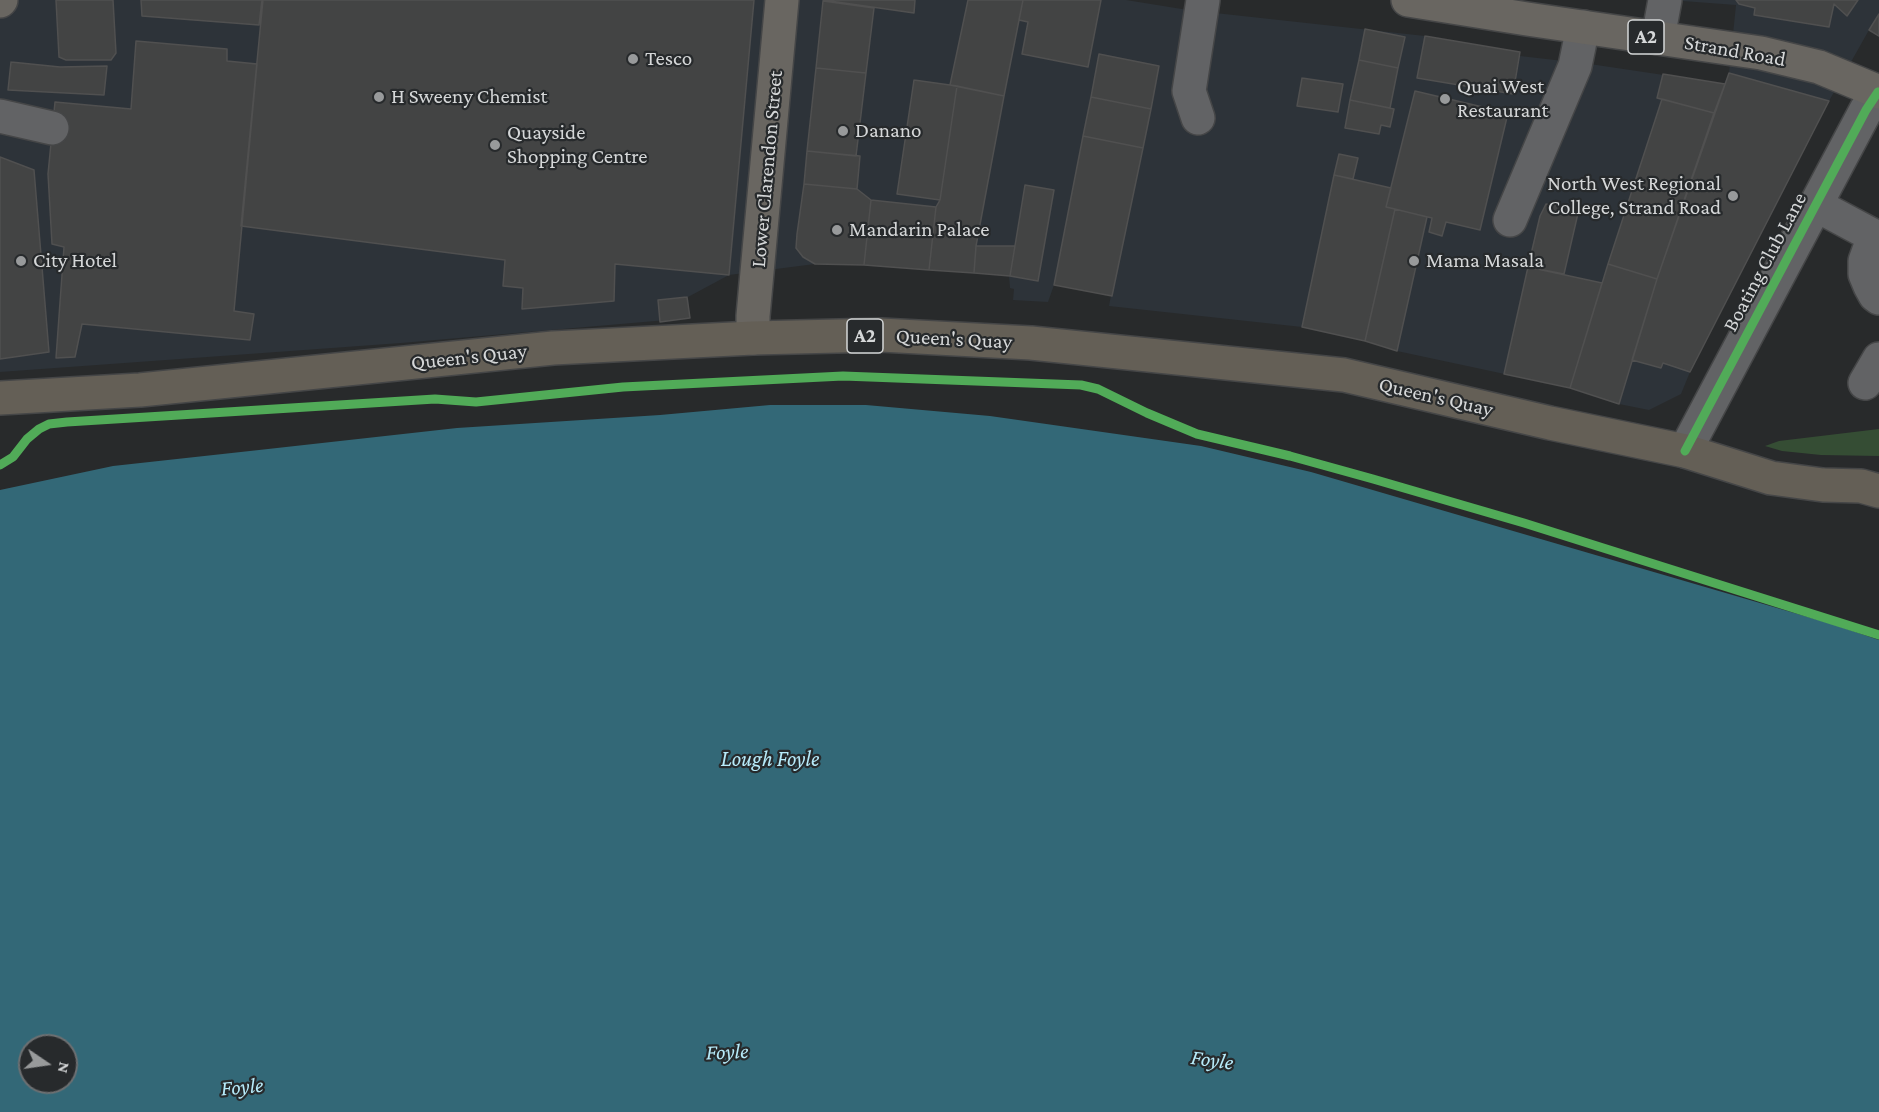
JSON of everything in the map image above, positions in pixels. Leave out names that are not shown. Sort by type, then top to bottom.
[{"type":"highway","name":"Queen's Quay","points":[[0,398],[140,390],[553,348],[753,338],[881,335],[1031,343],[1344,375],[1550,423],[1685,451],[1771,478],[1823,485],[1873,486]]},
{"type":"main road","name":"Lower Clarendon Street","points":[[753,338],[753,316],[782,0]]},
{"type":"main road","name":"Strand Road","points":[[1408,0],[1529,10],[1583,27],[1761,53],[1819,68],[1878,92]]},
{"type":"street","points":[[1198,118],[1189,91],[1203,0]]},
{"type":"street","points":[[1658,38],[1665,0]]},
{"type":"street","points":[[1510,220],[1575,66],[1583,27]]},
{"type":"street","name":"Boating Club Lane","points":[[1685,451],[1878,92]]},
{"type":"street","points":[[0,116],[52,128]]},
{"type":"street","points":[[1816,205],[1874,236],[1865,261],[1865,274],[1875,295],[1879,298]]},
{"type":"shaded area","points":[[0,0],[1126,0],[1188,10],[1425,36],[1520,52],[1520,56],[1724,84],[1729,73],[1736,5],[1669,0],[1879,0],[1879,36],[1869,30],[1829,101],[1690,372],[1681,394],[1649,410],[1619,404],[1570,388],[1397,351],[1365,341],[1302,327],[1109,306],[1111,295],[1054,285],[1048,302],[1013,300],[1014,289],[1010,288],[1009,276],[864,265],[815,264],[729,275],[688,297],[690,318],[401,343],[0,372]]},
{"type":"green space","points":[[1879,429],[1879,456],[1821,455],[1782,451],[1765,446],[1779,441]]},
{"type":"water","name":"Lough Foyle","points":[[770,405],[866,405],[990,416],[1201,446],[1311,472],[1832,624],[1879,640],[1879,1112],[0,1112],[0,490],[113,466],[457,428],[660,415]]},
{"type":"building","points":[[56,0],[113,0],[116,53],[111,60],[66,60],[59,57]]},
{"type":"building","points":[[141,0],[262,0],[259,25],[142,16]]},
{"type":"building","name":"Quayside Shopping Centre","points":[[263,0],[754,0],[729,275],[615,264],[614,301],[522,309],[523,288],[503,286],[505,260],[241,226]]},
{"type":"building","points":[[823,0],[915,0],[914,13]]},
{"type":"building","points":[[968,0],[1023,0],[1004,96],[950,85]]},
{"type":"building","points":[[1023,0],[1101,0],[1088,67],[1022,54],[1028,22],[1019,20]]},
{"type":"building","points":[[1736,0],[1858,0],[1847,16],[1834,4],[1829,27],[1754,15],[1755,8],[1739,4]]},
{"type":"building","points":[[823,1],[874,8],[866,73],[816,68]]},
{"type":"building","points":[[1879,14],[1879,36],[1869,30]]},
{"type":"building","points":[[1365,29],[1405,37],[1398,68],[1359,60]]},
{"type":"building","points":[[1425,36],[1520,52],[1513,94],[1417,78]]},
{"type":"building","points":[[136,41],[227,49],[227,61],[257,64],[234,311],[254,314],[250,340],[82,324],[75,357],[56,358],[64,247],[52,244],[48,174],[55,102],[131,109]]},
{"type":"building","points":[[1099,54],[1159,66],[1151,109],[1091,97]]},
{"type":"building","points":[[1359,60],[1398,68],[1390,108],[1350,100]]},
{"type":"building","points":[[11,62],[60,67],[107,66],[104,95],[8,90]]},
{"type":"building","points":[[816,68],[866,73],[856,156],[807,151]]},
{"type":"building","name":"North West Regional College, Strand Road","points":[[1729,73],[1829,101],[1690,372],[1663,363],[1661,368],[1632,360],[1657,279]]},
{"type":"building","points":[[1663,74],[1725,84],[1714,113],[1657,98]]},
{"type":"building","points":[[1302,78],[1343,84],[1338,112],[1297,106]]},
{"type":"building","points":[[914,80],[957,86],[940,200],[897,194]]},
{"type":"building","points":[[957,86],[1004,96],[976,246],[974,273],[929,270],[936,207],[940,200]]},
{"type":"building","points":[[1415,91],[1508,113],[1480,230],[1446,222],[1442,236],[1429,232],[1432,218],[1386,207]]},
{"type":"building","points":[[1091,97],[1151,109],[1143,148],[1083,136]]},
{"type":"building","points":[[1662,99],[1714,113],[1657,279],[1608,264]]},
{"type":"building","points":[[1350,100],[1394,109],[1390,127],[1381,125],[1379,134],[1345,128]]},
{"type":"building","points":[[1083,136],[1143,148],[1112,296],[1054,285]]},
{"type":"building","points":[[807,151],[860,156],[857,189],[804,184]]},
{"type":"building","points":[[1339,154],[1358,158],[1353,179],[1334,175]]},
{"type":"building","name":"City Hotel","points":[[0,157],[34,170],[49,352],[0,359]]},
{"type":"building","points":[[1334,175],[1391,188],[1386,207],[1395,209],[1365,341],[1302,327]]},
{"type":"building","points":[[804,184],[857,189],[871,200],[864,265],[815,264],[803,257],[796,248]]},
{"type":"building","points":[[1025,185],[1054,190],[1038,281],[1010,276]]},
{"type":"building","points":[[871,200],[936,207],[929,270],[864,265]]},
{"type":"building","points":[[1546,204],[1579,209],[1564,274],[1528,267],[1540,216]]},
{"type":"building","points":[[1395,209],[1427,217],[1397,351],[1365,341]]},
{"type":"building","points":[[976,246],[1015,246],[1010,276],[974,273]]},
{"type":"building","points":[[1608,264],[1657,279],[1619,404],[1570,388]]},
{"type":"building","points":[[1528,267],[1602,283],[1570,388],[1504,374]]},
{"type":"building","points":[[687,297],[690,318],[660,322],[658,300]]},
{"type":"cycle path","points":[[1685,451],[1866,110],[1878,92]]},
{"type":"cycle path","points":[[0,465],[13,457],[27,439],[39,429],[49,424],[67,422],[435,399],[476,402],[623,387],[843,376],[1081,385],[1098,389],[1197,434],[1290,456],[1524,523],[1879,635]]},
{"type":"place","name":"Tesco","points":[[633,59]]},
{"type":"place","name":"H Sweeny Chemist","points":[[379,97]]},
{"type":"place","name":"Quai West Restaurant","points":[[1445,99]]},
{"type":"place","name":"Danano","points":[[843,131]]},
{"type":"place","name":"Quayside Shopping Centre","points":[[495,145]]},
{"type":"place","name":"North West Regional College, Strand Road","points":[[1733,196]]},
{"type":"place","name":"Mandarin Palace","points":[[837,230]]},
{"type":"place","name":"City Hotel","points":[[21,261]]},
{"type":"place","name":"Mama Masala","points":[[1414,261]]},
{"type":"water label","name":"Foyle","points":[[727,1052]]},
{"type":"water label","name":"Foyle","points":[[1212,1060]]},
{"type":"water label","name":"Foyle","points":[[242,1087]]}]
